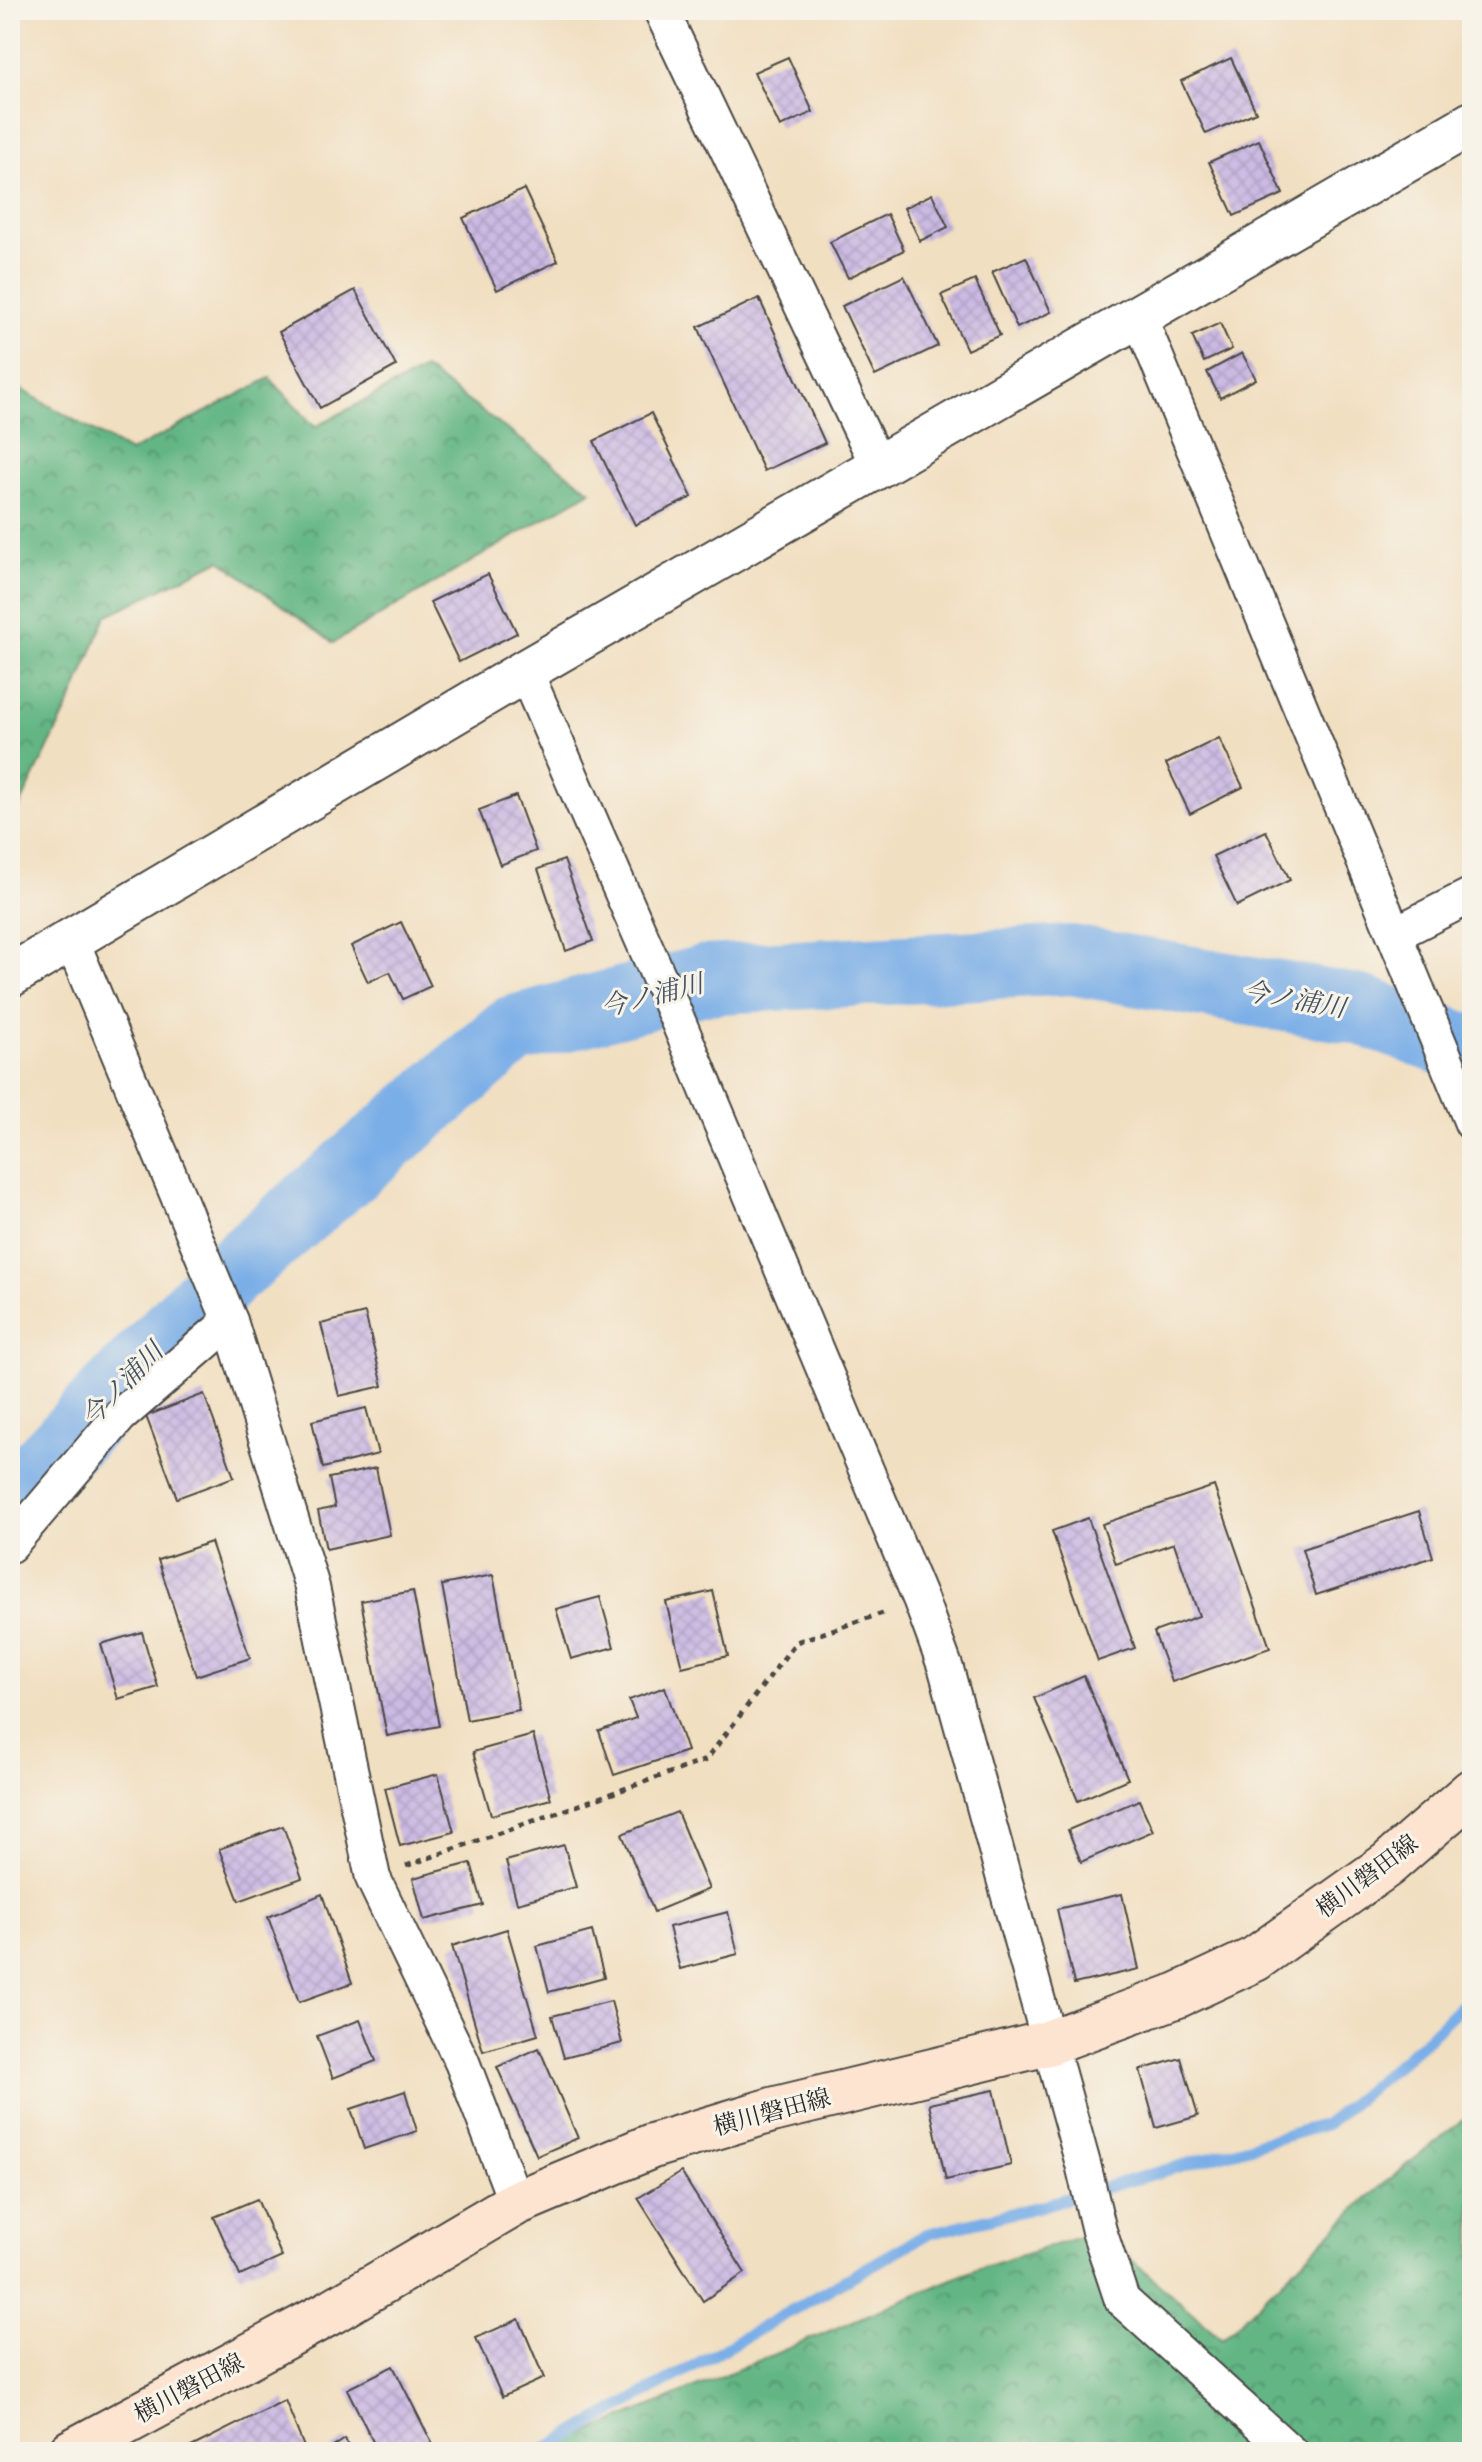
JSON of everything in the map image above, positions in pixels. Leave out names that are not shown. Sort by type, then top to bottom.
[{"type":"main road","name":"横川磐田線","points":[[71,2452],[331,2312],[516,2203],[652,2146],[772,2110],[1048,2043],[1178,1995],[1255,1959],[1387,1865],[1472,1791]]},
{"type":"street","points":[[661,10],[878,466]]},
{"type":"street","points":[[10,976],[525,671],[1472,123]]},
{"type":"street","points":[[1139,316],[1472,1123]]},
{"type":"street","points":[[525,671],[678,1021],[921,1601],[946,1669],[1099,2231],[1122,2300],[1290,2452]]},
{"type":"street","points":[[1395,934],[1472,895]]},
{"type":"street","points":[[71,939],[230,1321],[312,1587],[373,1878],[462,2062],[516,2203]]},
{"type":"street","points":[[10,1545],[120,1416],[230,1321]]},
{"type":"path","points":[[373,1878],[706,1760],[796,1642],[921,1601]]},
{"type":"green space","points":[[424,369],[591,491],[333,643],[220,560],[106,616],[75,693],[10,826],[10,383],[130,452],[270,378],[315,427]]},
{"type":"green space","points":[[1472,2112],[1472,2452],[542,2452],[974,2270],[1099,2231],[1222,2339],[1368,2197]]},
{"type":"building","points":[[788,57],[813,112],[780,127],[754,72]]},
{"type":"building","points":[[1231,58],[1256,112],[1206,134],[1181,81]]},
{"type":"building","points":[[1259,140],[1283,194],[1234,216],[1209,162]]},
{"type":"building","points":[[524,189],[558,261],[497,290],[463,218]]},
{"type":"building","points":[[932,194],[948,227],[920,241],[904,208]]},
{"type":"building","points":[[887,214],[904,250],[848,278],[830,242]]},
{"type":"building","points":[[1026,257],[1051,312],[1017,328],[992,272]]},
{"type":"building","points":[[904,276],[938,346],[875,376],[842,306]]},
{"type":"building","points":[[975,280],[1000,335],[967,350],[941,295]]},
{"type":"building","points":[[355,290],[396,366],[320,408],[279,332]]},
{"type":"building","points":[[759,298],[825,443],[764,471],[698,327]]},
{"type":"building","points":[[1220,323],[1232,349],[1204,362],[1192,336]]},
{"type":"building","points":[[1242,353],[1256,379],[1220,398],[1207,372]]},
{"type":"building","points":[[651,413],[692,497],[635,525],[594,441]]},
{"type":"building","points":[[488,574],[517,633],[459,662],[430,602]]},
{"type":"building","points":[[1219,738],[1243,787],[1190,814],[1166,764]]},
{"type":"building","points":[[516,796],[536,851],[500,865],[479,810]]},
{"type":"building","points":[[1266,831],[1290,880],[1237,906],[1213,856]]},
{"type":"building","points":[[564,860],[593,941],[566,951],[538,869]]},
{"type":"building","points":[[401,922],[431,986],[403,999],[390,972],[368,982],[351,946]]},
{"type":"building","points":[[365,1313],[383,1386],[339,1396],[321,1324]]},
{"type":"building","points":[[204,1394],[234,1477],[177,1498],[146,1416]]},
{"type":"building","points":[[366,1408],[378,1454],[323,1468],[312,1421]]},
{"type":"building","points":[[376,1468],[390,1535],[326,1549],[318,1511],[335,1507],[329,1478]]},
{"type":"building","points":[[1214,1486],[1270,1648],[1172,1682],[1154,1632],[1199,1616],[1174,1543],[1116,1564],[1102,1524]]},
{"type":"building","points":[[1419,1511],[1433,1557],[1316,1595],[1302,1549]]},
{"type":"building","points":[[1088,1518],[1135,1648],[1098,1661],[1052,1531]]},
{"type":"building","points":[[211,1542],[250,1658],[196,1676],[158,1560]]},
{"type":"building","points":[[493,1575],[519,1710],[467,1720],[442,1585]]},
{"type":"building","points":[[413,1591],[439,1726],[387,1736],[361,1601]]},
{"type":"building","points":[[713,1591],[728,1656],[682,1667],[666,1602]]},
{"type":"building","points":[[600,1597],[614,1647],[571,1659],[556,1609]]},
{"type":"building","points":[[142,1632],[158,1687],[118,1699],[101,1644]]},
{"type":"building","points":[[1084,1676],[1128,1779],[1078,1801],[1034,1698]]},
{"type":"building","points":[[665,1687],[687,1751],[614,1775],[599,1731],[636,1718],[629,1700]]},
{"type":"building","points":[[533,1735],[551,1799],[491,1815],[473,1752]]},
{"type":"building","points":[[438,1774],[454,1832],[400,1846],[385,1788]]},
{"type":"building","points":[[1139,1800],[1153,1831],[1081,1862],[1068,1830]]},
{"type":"building","points":[[677,1812],[709,1889],[654,1912],[622,1834]]},
{"type":"building","points":[[283,1826],[302,1878],[239,1901],[219,1849]]},
{"type":"building","points":[[564,1845],[576,1887],[517,1903],[506,1861]]},
{"type":"building","points":[[471,1863],[483,1905],[424,1920],[413,1878]]},
{"type":"building","points":[[322,1894],[352,1983],[299,2002],[268,1917]]},
{"type":"building","points":[[1122,1894],[1139,1969],[1074,1984],[1057,1909]]},
{"type":"building","points":[[728,1912],[738,1954],[680,1969],[669,1927]]},
{"type":"building","points":[[507,1929],[538,2035],[483,2051],[452,1946]]},
{"type":"building","points":[[592,1931],[604,1977],[549,1992],[537,1946]]},
{"type":"building","points":[[611,2001],[622,2043],[564,2058],[552,2016]]},
{"type":"building","points":[[360,2020],[376,2061],[333,2078],[317,2036]]},
{"type":"building","points":[[539,2048],[578,2138],[537,2156],[497,2067]]},
{"type":"building","points":[[1181,2058],[1198,2116],[1156,2128],[1140,2070]]},
{"type":"building","points":[[994,2090],[1011,2165],[946,2180],[929,2104]]},
{"type":"building","points":[[405,2091],[417,2131],[364,2149],[351,2109]]},
{"type":"building","points":[[681,2172],[745,2273],[703,2301],[638,2198]]},
{"type":"building","points":[[257,2199],[282,2257],[240,2276],[214,2217]]},
{"type":"building","points":[[519,2319],[544,2378],[502,2397],[476,2338]]},
{"type":"building","points":[[393,2366],[433,2445],[419,2452],[378,2452],[347,2389]]},
{"type":"building","points":[[285,2400],[306,2452],[191,2452],[189,2448]]},
{"type":"building","points":[[345,2439],[351,2452],[326,2452]]},
{"type":"waterway","name":"今ノ浦川","points":[[10,1501],[227,1275],[513,1030],[704,980],[1071,960],[1361,1010],[1472,1051]]},
{"type":"waterway","points":[[541,2452],[927,2234],[1041,2206],[1327,2124],[1424,2042],[1472,1995]]}]
